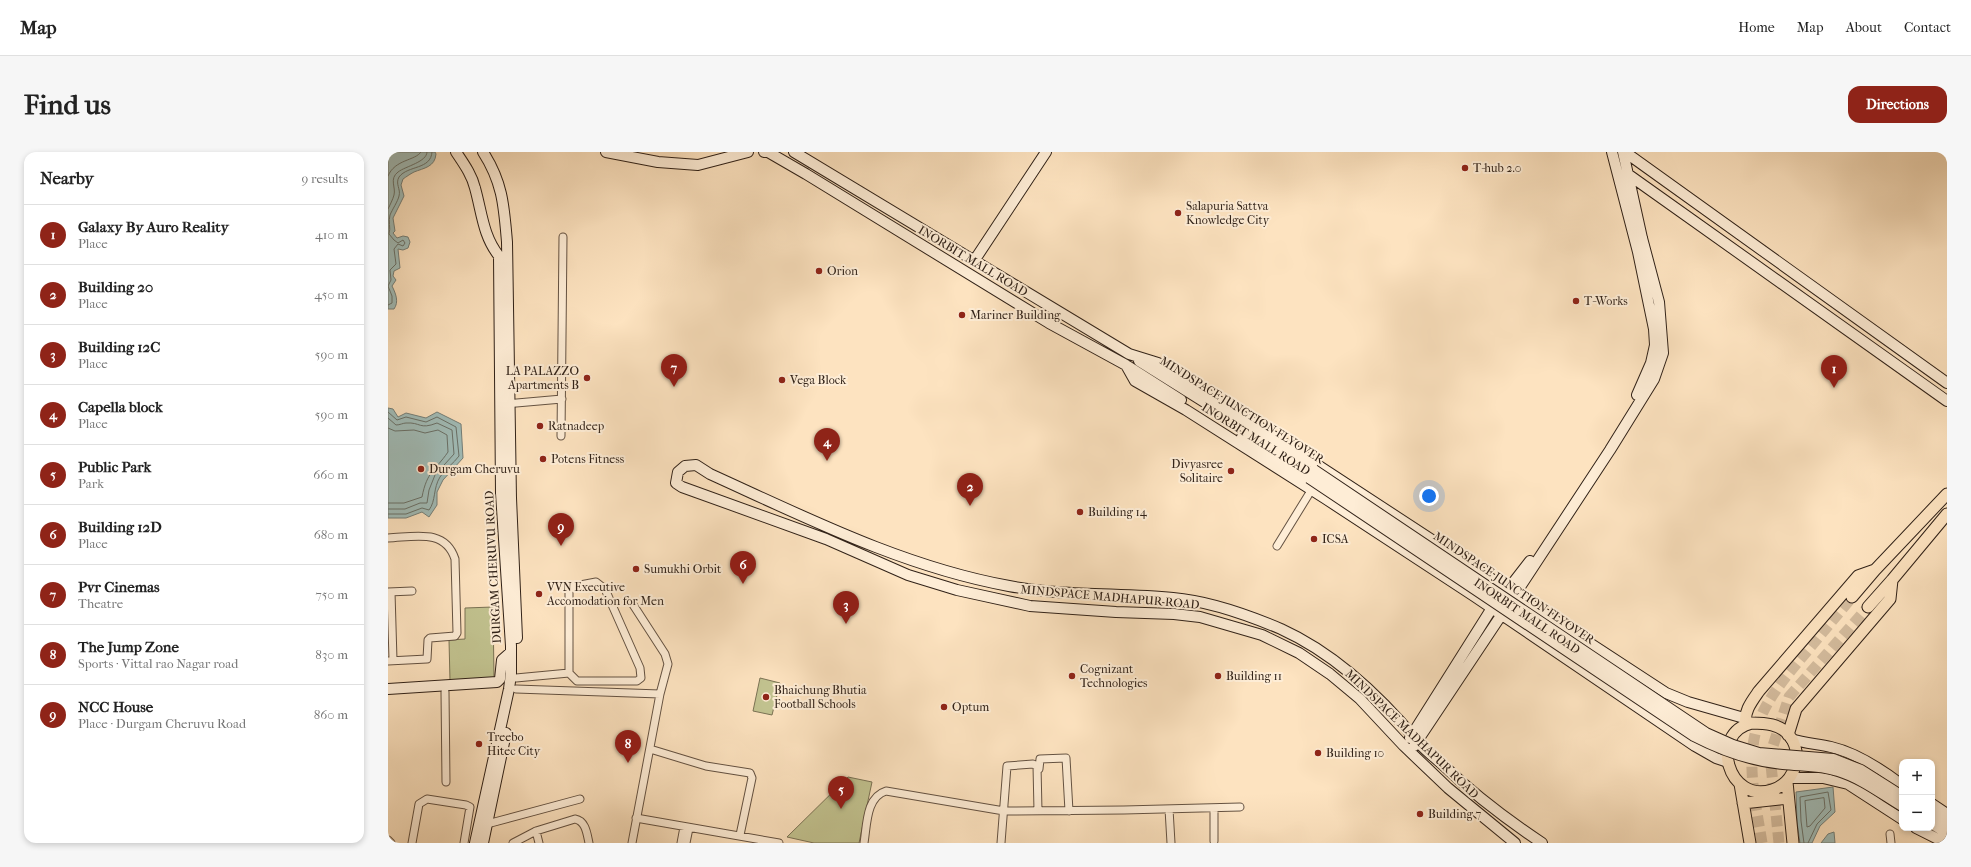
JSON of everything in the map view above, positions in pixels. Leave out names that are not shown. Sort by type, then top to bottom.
[{"type":"main road","name":"DURGAM CHERUVU ROAD","points":[[456,152],[468,171],[475,187],[484,232],[491,246],[499,256],[517,639],[513,685],[483,828],[483,843]]},
{"type":"main road","name":"DURGAM CHERUVU ROAD","points":[[483,152],[499,181],[504,208],[507,242],[505,404],[501,493],[513,685]]},
{"type":"main road","points":[[606,152],[658,162],[698,165],[748,152]]},
{"type":"main road","name":"INORBIT MALL ROAD","points":[[764,152],[768,152],[1049,323],[1126,365],[1135,381],[1186,410],[1312,489],[1502,614],[1695,746],[1716,758],[1728,762]]},
{"type":"main road","name":"INORBIT MALL ROAD","points":[[794,152],[1129,354],[1158,363],[1241,414],[1376,503],[1513,590],[1666,693],[1747,722]]},
{"type":"main road","points":[[974,261],[1046,152]]},
{"type":"main road","points":[[1612,152],[1648,280]]},
{"type":"main road","points":[[1513,590],[1547,542],[1642,385],[1655,345],[1648,280],[1624,152]]},
{"type":"main road","points":[[1624,152],[1947,383]]},
{"type":"main road","points":[[1629,175],[1947,401]]},
{"type":"main road","points":[[1695,222],[1704,209]]},
{"type":"main road","name":"MINDSPACE JUNCTION FLYOVER","points":[[1129,354],[1706,733],[1733,745],[1759,753],[1833,759],[1845,762],[1900,795]]},
{"type":"main road","name":"MINDSPACE JUNCTION FLYOVER","points":[[1126,365],[1311,474],[1694,736],[1715,747],[1747,759],[1784,764],[1817,766],[1839,771],[1850,775],[1899,804]]},
{"type":"main road","name":"MINDSPACE MADHAPUR ROAD","points":[[1515,843],[1448,788],[1406,748],[1360,699],[1330,674],[1298,653],[1262,635],[1200,617],[1174,614],[1116,612],[1030,606],[992,598],[908,575],[826,539],[682,487],[676,483],[678,472],[685,466],[696,465],[710,474],[832,528],[928,566],[1007,586],[1088,594],[1176,598],[1237,611],[1291,634],[1338,662],[1382,701],[1415,738],[1456,778],[1509,820],[1541,843],[1546,843]]},
{"type":"main road","points":[[1852,597],[1875,570],[1947,494]]},
{"type":"main road","points":[[1363,523],[1376,503]]},
{"type":"main road","points":[[1868,607],[1947,514]]},
{"type":"main road","points":[[826,539],[832,528]]},
{"type":"main road","points":[[1875,570],[1858,576],[1809,632],[1764,687],[1765,693],[1752,715],[1747,722],[1732,736],[1728,746],[1728,762],[1732,774],[1740,784],[1751,790],[1764,792],[1772,790],[1789,780],[1823,778],[1848,784],[1899,817]]},
{"type":"main road","points":[[1793,843],[1788,798],[1789,780],[1793,772],[1796,757],[1790,737],[1796,709],[1890,599],[1892,580]]},
{"type":"main road","name":"MINDSPACE MADHAPUR ROAD","points":[[1174,614],[1176,598]]},
{"type":"main road","points":[[1415,738],[1492,608]]},
{"type":"main road","points":[[1406,748],[1415,738],[1502,614]]},
{"type":"main road","points":[[388,689],[497,682],[500,679],[502,660],[511,652]]},
{"type":"main road","points":[[1596,678],[1612,657]]},
{"type":"main road","points":[[388,695],[445,692],[513,685]]},
{"type":"main road","points":[[1747,722],[1765,723],[1776,726],[1790,737],[1808,744],[1832,747],[1855,756],[1884,771],[1899,783]]},
{"type":"main road","points":[[1740,784],[1750,843]]},
{"type":"main road","points":[[1743,803],[1788,798]]},
{"type":"main road","points":[[1935,806],[1947,814]]},
{"type":"main road","points":[[1935,816],[1947,823]]},
{"type":"main road","points":[[1935,826],[1947,833]]},
{"type":"main road","name":"DURGAM CHERUVU ROAD","points":[[475,843],[483,828]]},
{"type":"main road","points":[[1922,831],[1946,843]]},
{"type":"street","points":[[561,436],[563,237]]},
{"type":"street","points":[[505,404],[562,398]]},
{"type":"street","points":[[1277,546],[1312,489]]},
{"type":"street","points":[[388,538],[426,537],[440,539],[452,550],[455,559],[456,634],[430,638],[428,642],[428,658],[390,660],[389,592],[412,591]]},
{"type":"street","points":[[596,582],[605,589],[640,668],[641,678],[636,681],[577,681],[569,673],[569,590],[575,586],[596,582]]},
{"type":"street","points":[[632,603],[668,659],[632,843]]},
{"type":"street","points":[[513,685],[569,673]]},
{"type":"street","points":[[636,681],[636,694]]},
{"type":"street","points":[[513,685],[636,694],[660,694]]},
{"type":"street","points":[[445,692],[446,782]]},
{"type":"street","points":[[650,749],[706,766],[750,773],[752,778],[740,835]]},
{"type":"street","points":[[1040,811],[1039,760],[1064,757],[1066,758],[1069,811]]},
{"type":"street","points":[[1001,843],[1008,766],[1033,764],[1037,766],[1040,811]]},
{"type":"street","points":[[864,843],[871,804],[879,793],[886,791],[1004,811],[1169,810],[1240,807]]},
{"type":"street","points":[[412,843],[419,804],[427,799],[466,805],[470,807],[464,843]]},
{"type":"street","points":[[483,828],[580,799]]},
{"type":"street","points":[[1214,808],[1214,841]]},
{"type":"street","points":[[1169,810],[1171,843]]},
{"type":"street","points":[[636,818],[686,828],[740,835],[761,842],[779,843]]},
{"type":"street","points":[[513,843],[536,831],[572,820],[579,820],[584,826],[590,843]]},
{"type":"street","points":[[681,843],[686,828]]},
{"type":"street","points":[[686,828],[686,843]]},
{"type":"street","points":[[536,831],[539,843]]},
{"type":"street","points":[[1890,834],[1891,843]]},
{"type":"street","points":[[388,840],[391,843]]},
{"type":"green space","points":[[493,607],[494,678],[450,681],[449,640],[465,639],[465,608]]},
{"type":"green space","name":"Bhaichung Bhutia Football Schools","points":[[760,678],[780,683],[772,715],[753,711]]},
{"type":"green space","points":[[848,777],[872,782],[859,843],[814,843],[787,837]]},
{"type":"water","points":[[388,152],[435,152],[436,154],[434,162],[407,176],[403,179],[401,185],[404,196],[393,218],[395,231],[393,233],[397,238],[403,236],[408,237],[410,242],[408,248],[403,250],[398,249],[400,268],[394,271],[393,276],[396,280],[392,286],[396,298],[396,306],[394,309],[388,309]]},
{"type":"water","name":"Durgam Cheruvu","points":[[388,408],[393,409],[398,417],[406,413],[426,418],[437,412],[461,424],[463,458],[443,480],[437,492],[437,505],[429,517],[422,512],[406,518],[388,518]]},
{"type":"water","points":[[1833,787],[1835,812],[1820,826],[1812,843],[1800,843],[1797,822],[1796,792]]},
{"type":"water","points":[[1834,832],[1835,843],[1821,843],[1828,834]]},
{"type":"tunnel","points":[[1762,843],[1754,794],[1752,770],[1753,746],[1760,719],[1781,683],[1852,597]]},
{"type":"tunnel","points":[[1779,843],[1770,755],[1789,697],[1868,607]]},
{"type":"place","name":"T-hub 2.0","points":[[1465,168]]},
{"type":"place","name":"Salapuria Sattva Knowledge City","points":[[1178,213]]},
{"type":"place","name":"Orion","points":[[819,271]]},
{"type":"place","name":"T-Works","points":[[1576,301]]},
{"type":"place","name":"Mariner Building","points":[[962,315]]},
{"type":"place","name":"LA PALAZZO Apartments B","points":[[587,378]]},
{"type":"place","name":"Vega Block","points":[[782,380]]},
{"type":"place","name":"Pvr Cinemas","points":[[674,387]]},
{"type":"place","name":"Galaxy By Auro Reality","points":[[1834,388]]},
{"type":"place","name":"Ratnadeep","points":[[540,426]]},
{"type":"place","name":"Potens Fitness","points":[[543,459]]},
{"type":"place","name":"Capella block","points":[[827,461]]},
{"type":"place","name":"Durgam Cheruvu","points":[[421,469]]},
{"type":"place","name":"Divyasree Solitaire","points":[[1231,471]]},
{"type":"place","name":"Building 20","points":[[970,506]]},
{"type":"place","name":"Building 14","points":[[1080,512]]},
{"type":"place","name":"ICSA","points":[[1314,539]]},
{"type":"place","name":"NCC House","points":[[561,546]]},
{"type":"place","name":"Sumukhi Orbit","points":[[636,569]]},
{"type":"place","name":"Building 12D","points":[[743,584]]},
{"type":"place","name":"VVN Executive Accomodation for Men","points":[[539,594]]},
{"type":"place","name":"Building 12C","points":[[846,624]]},
{"type":"place","name":"Cognizant Technologies","points":[[1072,676]]},
{"type":"place","name":"Building 11","points":[[1218,676]]},
{"type":"place","name":"Bhaichung Bhutia Football Schools","points":[[766,697]]},
{"type":"place","name":"Optum","points":[[944,707]]},
{"type":"place","name":"Treebo Hitec City","points":[[479,744]]},
{"type":"place","name":"Building 10","points":[[1318,753]]},
{"type":"place","name":"The Jump Zone","points":[[628,763]]},
{"type":"place","name":"Public Park","points":[[841,809]]},
{"type":"place","name":"Building 7","points":[[1420,814]]}]
